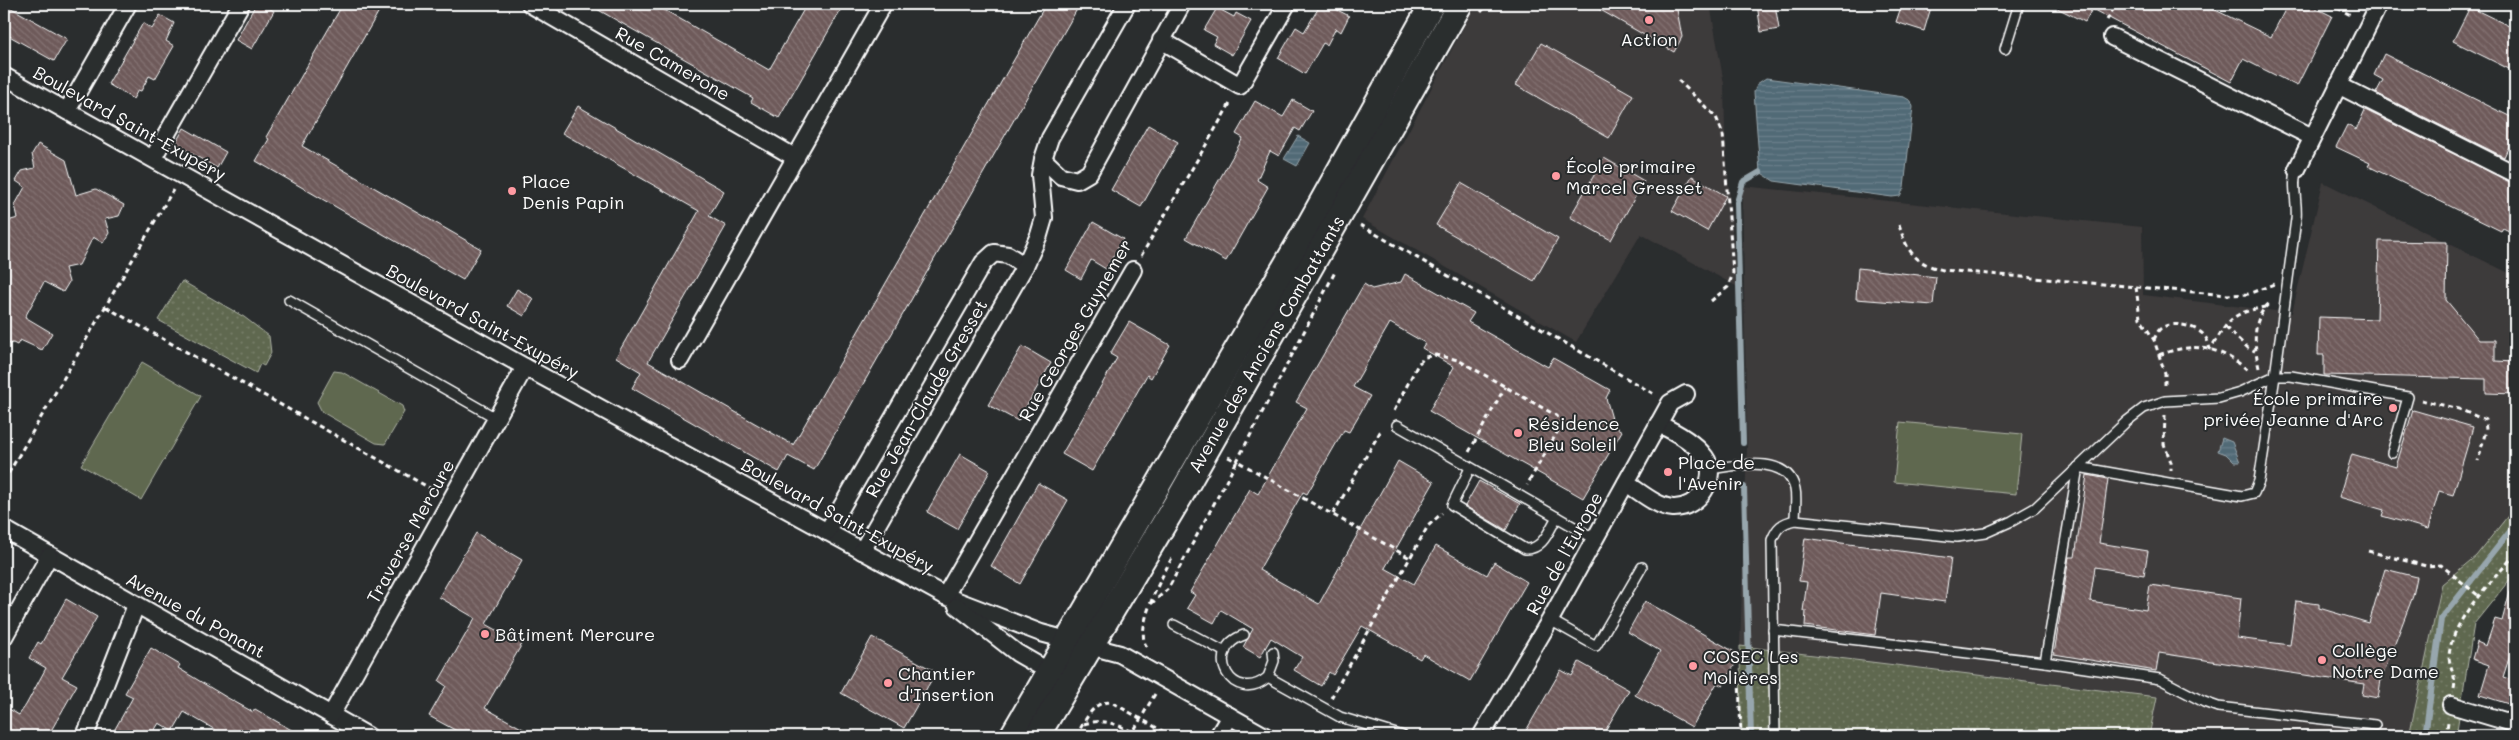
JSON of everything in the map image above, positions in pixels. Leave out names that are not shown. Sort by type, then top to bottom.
[{"type":"main road","name":"Avenue des Anciens Combattants","points":[[1058,677],[1067,640],[1304,234],[1432,4]]},
{"type":"main road","name":"Avenue des Anciens Combattants","points":[[1058,677],[1090,646],[1470,9]]},
{"type":"main road","points":[[1012,736],[1058,677]]},
{"type":"main road","points":[[1037,736],[1058,677]]},
{"type":"street","points":[[67,111],[128,4]]},
{"type":"street","points":[[153,158],[241,4]]},
{"type":"street","name":"Rue Camerone","points":[[530,4],[796,158]]},
{"type":"street","points":[[680,360],[882,4]]},
{"type":"street","name":"Rue Jean-Claude Gresset","points":[[862,551],[1025,266],[1040,235],[1044,218],[1040,175],[1050,138],[1127,4]]},
{"type":"street","points":[[1043,160],[1061,176],[1077,180],[1089,173],[1182,4]]},
{"type":"street","points":[[1161,40],[1240,86],[1287,4]]},
{"type":"street","points":[[2297,168],[2379,4]]},
{"type":"street","points":[[2112,37],[2312,137]]},
{"type":"street","name":"Boulevard Saint-Exupéry","points":[[4,76],[525,367],[945,596],[1041,633],[1120,654],[1265,736]]},
{"type":"street","points":[[2338,85],[2515,174]]},
{"type":"street","points":[[826,532],[983,263],[994,254],[1008,255],[1025,266]]},
{"type":"street","name":"Rue Georges Guynemer","points":[[945,596],[1133,270]]},
{"type":"street","name":"Traverse Mercure","points":[[331,715],[525,367]]},
{"type":"street","points":[[1670,403],[1686,394]]},
{"type":"street","name":"Rue de l'Europe","points":[[1481,736],[1550,620],[1670,403]]},
{"type":"street","points":[[1626,483],[1663,505],[1674,508],[1686,506],[1705,491],[1709,469],[1706,458],[1697,448],[1672,430],[1658,424]]},
{"type":"street","name":"Avenue du Ponant","points":[[4,529],[368,736]]},
{"type":"street","points":[[4,637],[49,556]]},
{"type":"street","name":"Boulevard Saint-Exupéry","points":[[945,596],[1009,648],[1058,677]]},
{"type":"street","points":[[85,736],[136,605]]},
{"type":"street","points":[[2451,705],[2515,724]]},
{"type":"street","points":[[1218,736],[1230,716]]},
{"type":"lane","points":[[2005,49],[2019,4]]},
{"type":"lane","points":[[2078,467],[2242,496],[2254,492],[2259,481],[2287,291],[2298,207],[2294,178],[2297,168]]},
{"type":"lane","points":[[289,300],[496,418]]},
{"type":"lane","points":[[1775,736],[1772,540],[1776,529],[1784,523],[1795,520],[1956,537],[1985,533],[2012,522],[2035,508],[2133,416],[2144,408],[2165,401],[2219,398],[2240,392],[2275,376],[2291,376],[2408,397],[2392,453]]},
{"type":"lane","points":[[1397,425],[1595,539]]},
{"type":"lane","points":[[1709,469],[1745,464],[1767,465],[1780,469],[1791,479],[1795,490],[1795,520]]},
{"type":"lane","points":[[1466,466],[1452,505],[1525,549],[1533,549],[1539,546],[1557,517]]},
{"type":"lane","points":[[2045,662],[2078,467]]},
{"type":"lane","points":[[1550,620],[1596,646],[1642,567]]},
{"type":"lane","points":[[1174,625],[1224,652]]},
{"type":"lane","points":[[1773,630],[2045,662],[2160,679],[2204,702],[2218,707],[2375,725]]},
{"type":"lane","points":[[1244,635],[1230,642],[1224,652],[1223,665],[1226,672],[1237,684],[1253,686],[1268,677],[1274,661],[1273,652]]},
{"type":"lane","points":[[1268,677],[1340,716],[1403,736]]},
{"type":"path","points":[[1470,9],[1488,4]]},
{"type":"path","points":[[2329,4],[2369,24]]},
{"type":"path","points":[[1678,80],[1716,118],[1723,134],[1733,273],[1728,287],[1711,301]]},
{"type":"path","name":"Rue Georges Guynemer","points":[[1133,270],[1240,86]]},
{"type":"path","points":[[4,481],[182,175]]},
{"type":"path","points":[[1355,234],[1364,216]]},
{"type":"path","points":[[1360,225],[1670,403]]},
{"type":"path","points":[[1899,225],[1906,246],[1914,257],[1930,266],[1943,270],[2228,295],[2248,294],[2276,283],[2289,273]]},
{"type":"path","points":[[1151,604],[1168,589],[1337,269]]},
{"type":"path","points":[[2136,286],[2140,318],[2154,340],[2165,373],[2164,444],[2172,462],[2169,483]]},
{"type":"path","points":[[2210,349],[2237,313],[2265,306],[2287,291]]},
{"type":"path","points":[[2262,381],[2255,351],[2259,317],[2265,306]]},
{"type":"path","points":[[106,307],[451,500]]},
{"type":"path","points":[[2154,340],[2158,330],[2163,327],[2186,326],[2199,330],[2206,338],[2210,349]]},
{"type":"path","points":[[2225,327],[2248,348],[2255,351]]},
{"type":"path","points":[[2159,355],[2175,348],[2190,346],[2210,349],[2237,360],[2262,381]]},
{"type":"path","points":[[1333,514],[1380,432],[1397,425],[1393,408],[1418,364],[1425,357],[1436,355],[1458,360],[1557,416],[1560,422],[1559,429],[1521,497]]},
{"type":"path","points":[[1466,466],[1505,387]]},
{"type":"path","points":[[2408,397],[2460,409],[2485,420],[2486,430],[2478,461]]},
{"type":"path","points":[[1224,464],[1229,456],[1410,558]]},
{"type":"path","points":[[1325,709],[1428,526],[1452,505]]},
{"type":"path","points":[[2368,551],[2426,566],[2441,564],[2480,597]]},
{"type":"path","points":[[2446,736],[2456,680],[2449,657],[2461,618],[2515,554]]},
{"type":"path","points":[[1160,579],[1173,556]]},
{"type":"path","points":[[1738,679],[1741,736]]},
{"type":"path","points":[[1076,736],[1094,708],[1099,702],[1105,701],[1113,703],[1171,736]]},
{"type":"path","points":[[1133,732],[1140,719]]},
{"type":"path","points":[[1084,724],[1098,720],[1113,722],[1140,736]]},
{"type":"shaded area","name":"École primaire Marcel Gresset","points":[[1476,4],[1710,4],[1724,84],[1725,132],[1736,286],[1641,234],[1576,342],[1362,219]]},
{"type":"shaded area","points":[[2323,182],[2515,276],[2515,507],[2476,556],[2442,584],[2409,736],[2149,736],[2157,697],[1740,646],[1747,448],[1742,186],[2142,227],[2143,295],[2292,313]]},
{"type":"green space","points":[[182,281],[244,317],[269,336],[271,353],[264,366],[260,364],[256,373],[158,320]]},
{"type":"green space","points":[[142,362],[201,396],[141,500],[81,465]]},
{"type":"green space","points":[[334,371],[342,372],[402,406],[404,412],[385,444],[376,443],[322,412],[317,402]]},
{"type":"green space","points":[[1900,422],[2022,434],[2016,494],[1894,482]]},
{"type":"green space","points":[[2515,507],[2515,573],[2474,624],[2456,736],[2409,736],[2442,584],[2476,556]]},
{"type":"green space","points":[[1740,646],[2157,697],[2149,736],[1741,736]]},
{"type":"water","points":[[1766,78],[1904,97],[1911,101],[1913,107],[1904,188],[1900,196],[1892,197],[1774,181],[1760,172],[1754,92],[1757,84]]},
{"type":"water","points":[[1298,136],[1310,143],[1297,166],[1284,159]]},
{"type":"water","points":[[2222,438],[2232,442],[2240,462],[2234,462],[2226,454],[2218,451]]},
{"type":"building","points":[[4,4],[67,39],[54,61],[4,33]]},
{"type":"building","points":[[256,4],[261,4],[274,11],[252,49],[236,40]]},
{"type":"building","points":[[343,4],[383,4],[302,146],[481,249],[463,280],[256,161],[269,139],[266,137]]},
{"type":"building","points":[[588,4],[654,4],[769,70],[807,4],[844,4],[779,118],[751,102],[753,98]]},
{"type":"building","points":[[1046,4],[1080,4],[814,470],[788,456],[779,472],[632,388],[641,372],[616,357],[699,211],[562,133],[578,106],[724,191],[709,216],[726,226],[648,362],[793,445]]},
{"type":"building","points":[[1321,4],[1326,4],[1349,16],[1341,32],[1336,28],[1327,45],[1323,43],[1305,74],[1278,58],[1296,27],[1304,32]]},
{"type":"building","name":"Action","points":[[1590,4],[1676,4],[1682,37],[1674,52]]},
{"type":"building","points":[[1757,4],[1775,4],[1779,29],[1761,32]]},
{"type":"building","points":[[1902,4],[1932,4],[1924,31],[1896,22]]},
{"type":"building","points":[[2049,4],[2203,4],[2271,37],[2288,4],[2308,4],[2332,16],[2297,86],[2243,59],[2231,82],[2092,9],[2085,22]]},
{"type":"building","points":[[2470,7],[2515,29],[2515,72],[2453,41]]},
{"type":"building","points":[[1217,8],[1234,17],[1236,13],[1251,21],[1232,55],[1213,44],[1217,37],[1204,30]]},
{"type":"building","points":[[160,15],[174,23],[166,41],[174,46],[155,79],[149,76],[141,91],[138,90],[133,99],[108,84],[143,23],[152,29]]},
{"type":"building","points":[[1541,43],[1633,95],[1609,138],[1516,85]]},
{"type":"building","points":[[2384,54],[2515,119],[2515,133],[2504,157],[2376,93],[2383,80],[2374,75]]},
{"type":"building","points":[[1293,100],[1312,111],[1300,131],[1295,128],[1279,156],[1270,151],[1257,180],[1268,187],[1226,261],[1186,238],[1243,138],[1236,134],[1255,101],[1283,117]]},
{"type":"building","points":[[2365,110],[2515,184],[2515,234],[2503,228],[2501,231],[2368,166],[2370,163],[2336,147],[2347,125],[2356,130]]},
{"type":"building","points":[[1148,125],[1178,142],[1141,207],[1111,190]]},
{"type":"building","points":[[184,128],[226,152],[217,168],[175,144]]},
{"type":"building","points":[[38,144],[66,160],[76,195],[96,189],[124,205],[119,216],[105,219],[109,233],[103,243],[93,237],[79,265],[65,268],[69,282],[63,292],[44,282],[25,317],[52,333],[42,350],[20,340],[17,345],[13,343],[4,345],[4,222],[18,218],[15,205],[25,187],[16,181],[22,171],[35,168],[32,154]]},
{"type":"building","points":[[1604,158],[1644,181],[1611,240],[1570,217]]},
{"type":"building","points":[[1692,176],[1726,196],[1707,231],[1672,211]]},
{"type":"building","points":[[1461,183],[1558,239],[1534,281],[1436,225]]},
{"type":"building","points":[[1093,222],[1123,239],[1106,269],[1091,260],[1081,279],[1066,270]]},
{"type":"building","points":[[2379,241],[2447,242],[2446,300],[2479,340],[2495,340],[2495,361],[2515,362],[2515,394],[2486,393],[2486,379],[2324,375],[2324,355],[2318,355],[2319,317],[2377,319]]},
{"type":"building","points":[[1858,268],[1936,277],[1933,305],[1856,299]]},
{"type":"building","points":[[1405,274],[1474,313],[1468,322],[1548,367],[1553,358],[1610,390],[1606,398],[1614,426],[1622,431],[1583,498],[1429,411],[1454,367],[1422,348],[1425,343],[1390,323],[1353,387],[1370,396],[1349,432],[1344,430],[1307,494],[1303,492],[1259,570],[1319,604],[1398,461],[1434,482],[1385,568],[1414,584],[1436,546],[1487,575],[1494,562],[1527,582],[1470,681],[1423,654],[1420,659],[1362,626],[1333,675],[1329,672],[1321,686],[1294,670],[1302,657],[1271,638],[1260,657],[1243,647],[1253,629],[1221,610],[1214,623],[1187,608],[1195,595],[1190,592],[1250,489],[1258,494],[1307,408],[1296,402],[1364,284],[1372,289],[1401,282]]},
{"type":"building","points":[[517,289],[534,299],[524,316],[507,306]]},
{"type":"building","points":[[1129,322],[1170,345],[1151,378],[1147,375],[1092,471],[1062,454],[1117,358],[1110,354]]},
{"type":"building","points":[[1022,346],[1051,363],[1018,421],[988,405]]},
{"type":"building","points":[[2413,410],[2473,427],[2453,495],[2439,491],[2428,529],[2382,516],[2384,510],[2339,497],[2352,454],[2396,467]]},
{"type":"building","points":[[960,454],[990,471],[957,529],[927,512]]},
{"type":"building","points":[[2087,475],[2108,479],[2099,543],[2148,551],[2144,575],[2095,567],[2090,601],[2146,610],[2150,585],[2241,598],[2237,638],[2290,645],[2296,601],[2319,604],[2319,608],[2369,623],[2385,569],[2417,577],[2413,596],[2381,680],[2378,698],[2362,695],[2364,684],[2159,653],[2156,671],[2054,654],[2069,557],[2075,557]]},
{"type":"building","points":[[1479,481],[1520,504],[1506,530],[1465,506]]},
{"type":"building","points":[[1038,483],[1068,500],[1020,584],[991,566]]},
{"type":"building","name":"Bâtiment Mercure","points":[[476,533],[522,560],[486,624],[522,644],[485,708],[536,736],[466,736],[429,716],[446,686],[439,681],[475,618],[439,597]]},
{"type":"building","points":[[1805,538],[1951,558],[1945,602],[1881,593],[1875,635],[1805,626],[1806,611],[1803,611],[1807,582],[1799,581]]},
{"type":"building","points":[[2510,591],[2515,592],[2515,640],[2503,677],[2515,681],[2515,706],[2480,695],[2489,665],[2472,659],[2477,642],[2486,646],[2495,619],[2502,621]]},
{"type":"building","points":[[66,599],[97,617],[62,677],[77,685],[48,736],[4,736],[4,706],[19,715],[26,705],[46,668],[29,658],[38,642],[41,644]]},
{"type":"building","points":[[1645,601],[1740,655],[1723,686],[1717,683],[1692,727],[1635,695],[1660,651],[1628,632]]},
{"type":"building","name":"Chantier d'Insertion","points":[[872,637],[936,672],[904,728],[841,693]]},
{"type":"building","points":[[151,648],[180,665],[178,668],[226,697],[253,712],[255,709],[302,736],[226,736],[184,712],[173,731],[159,723],[151,736],[111,736],[133,697],[125,693]]},
{"type":"building","points":[[1579,662],[1629,690],[1602,736],[1523,736],[1561,670],[1572,676]]},
{"type":"waterway","points":[[1743,443],[1737,202],[1743,182],[1760,172]]},
{"type":"waterway","points":[[1744,487],[1751,736]]},
{"type":"waterway","points":[[2425,736],[2441,619],[2515,525]]},
{"type":"place","name":"Action","points":[[1649,20]]},
{"type":"place","name":"École primaire Marcel Gresset","points":[[1556,176]]},
{"type":"place","name":"Place Denis Papin","points":[[512,191]]},
{"type":"place","name":"École primaire privée Jeanne d'Arc","points":[[2393,408]]},
{"type":"place","name":"Résidence Bleu Soleil","points":[[1518,433]]},
{"type":"place","name":"Place de l'Avenir","points":[[1668,472]]},
{"type":"place","name":"Bâtiment Mercure","points":[[485,634]]},
{"type":"place","name":"Collège Notre Dame","points":[[2322,660]]},
{"type":"place","name":"COSEC Les Molières","points":[[1693,666]]},
{"type":"place","name":"Chantier d'Insertion","points":[[888,683]]}]
